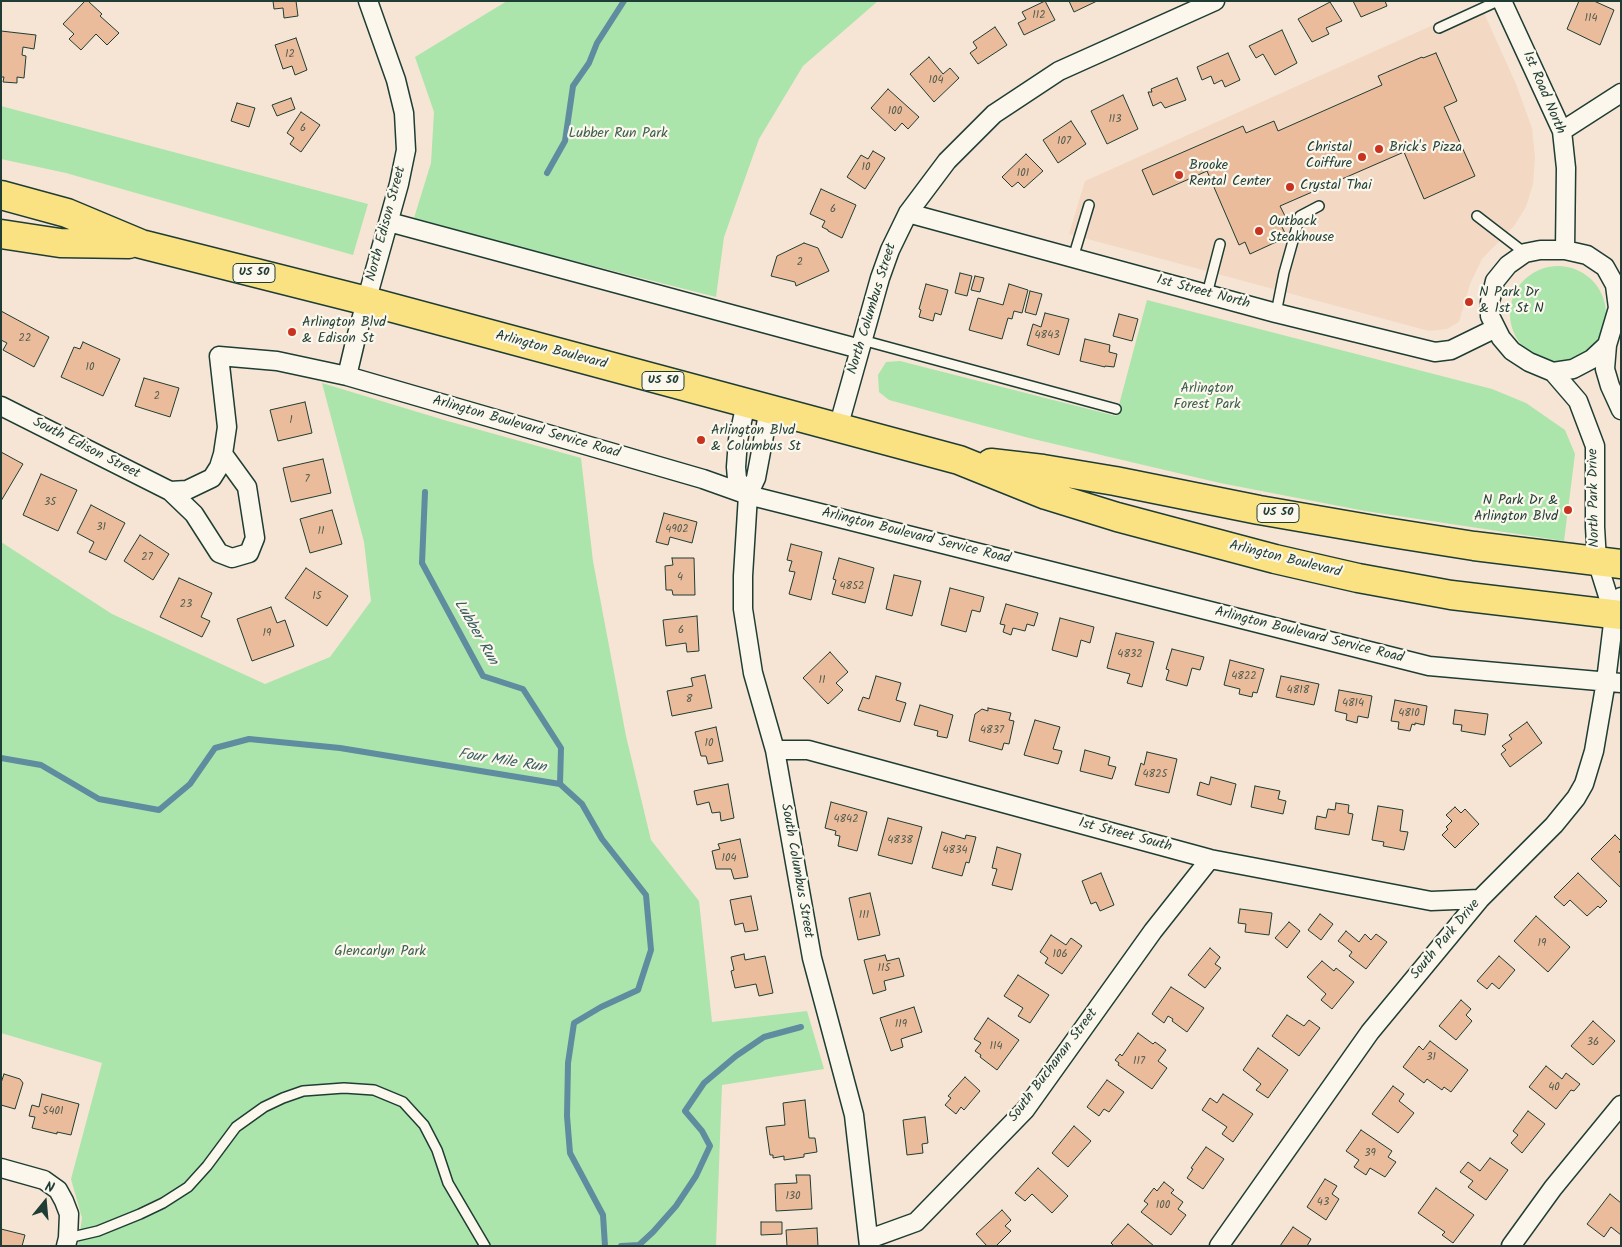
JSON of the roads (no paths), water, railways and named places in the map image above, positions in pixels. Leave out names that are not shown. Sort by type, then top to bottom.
[{"type":"highway","name":"Arlington Boulevard","points":[[1,195],[66,213],[141,244],[367,302],[960,460],[1046,495],[1117,517],[1311,567],[1358,578],[1451,595],[1561,607],[1618,609]]},
{"type":"highway","name":"Arlington Boulevard","points":[[1,234],[60,243],[141,244]]},
{"type":"highway","name":"Arlington Boulevard","points":[[960,460],[1043,469],[1115,481],[1259,510],[1474,546],[1609,563]]},
{"type":"street","name":"North Edison Street","points":[[367,302],[403,169],[406,150],[404,113],[396,80],[368,1]]},
{"type":"street","name":"North Columbus Street","points":[[838,428],[882,272],[890,250],[908,213],[947,162],[994,114],[1059,71],[1215,1]]},
{"type":"street","name":"1st Road North","points":[[1502,1],[1562,131],[1566,168],[1565,250]]},
{"type":"street","points":[[1562,131],[1621,93]]},
{"type":"street","name":"1st Street North","points":[[908,213],[1276,313],[1435,352],[1451,350],[1496,328]]},
{"type":"street","points":[[389,222],[861,345]]},
{"type":"street","points":[[1606,345],[1592,360],[1573,369],[1553,372],[1529,362],[1512,350],[1501,338],[1490,316],[1490,302],[1496,282],[1508,265],[1525,253],[1540,250],[1565,250],[1588,255],[1605,267],[1618,285],[1618,308],[1606,345],[1605,369],[1610,386],[1621,410]]},
{"type":"street","points":[[347,376],[367,302]]},
{"type":"street","name":"Arlington Boulevard Service Road","points":[[224,454],[227,427],[219,356],[277,361],[347,376],[704,479],[748,494],[1429,666],[1613,682]]},
{"type":"street","name":"North Park Drive","points":[[1553,372],[1578,401],[1595,446],[1594,528],[1609,563],[1618,609]]},
{"type":"street","name":"South Edison Street","points":[[1,406],[170,491],[194,514],[219,553],[232,558],[248,553],[255,538],[247,487],[224,454]]},
{"type":"street","points":[[748,494],[737,480],[738,440],[758,406]]},
{"type":"street","name":"South Columbus Street","points":[[758,406],[756,478],[748,494],[743,561],[743,609],[753,673],[775,750],[812,958],[854,1115],[869,1242]]},
{"type":"street","points":[[170,491],[187,490],[212,478],[224,454]]},
{"type":"street","name":"South Park Drive","points":[[1219,1246],[1370,1032],[1480,899],[1554,825],[1576,798],[1584,784],[1613,682],[1618,609]]},
{"type":"street","name":"1st Street South","points":[[775,750],[808,750],[1210,859],[1431,900],[1480,899]]},
{"type":"street","name":"South Buchanan Street","points":[[869,1242],[916,1222],[1025,1110],[1153,931],[1210,859]]},
{"type":"street","points":[[1511,1246],[1553,1188],[1621,1105]]},
{"type":"street","points":[[1,1168],[44,1180],[58,1190],[68,1214],[67,1242]]},
{"type":"lane","points":[[1439,28],[1498,1]]},
{"type":"lane","points":[[1073,258],[1089,205]]},
{"type":"lane","points":[[1276,313],[1284,273],[1300,216],[1320,206]]},
{"type":"lane","points":[[1477,216],[1525,253]]},
{"type":"lane","points":[[1207,294],[1220,244]]},
{"type":"lane","points":[[861,345],[1116,409]]},
{"type":"lane","points":[[67,1242],[140,1214],[164,1203],[188,1187],[207,1166],[236,1127],[264,1107],[303,1091],[344,1088],[374,1090],[403,1102],[424,1125],[437,1150],[448,1182],[485,1246]]},
{"type":"waterway","name":"Lubber Run","points":[[547,173],[565,141],[573,86],[589,63],[597,43],[624,1]]},
{"type":"waterway","name":"Lubber Run","points":[[425,492],[422,563],[483,676],[523,689],[561,748],[560,784]]},
{"type":"waterway","name":"Four Mile Run","points":[[1,758],[41,765],[99,799],[159,810],[190,784],[215,748],[249,739],[340,748],[560,784],[582,804],[602,839],[646,895],[651,950],[638,990],[601,1007],[574,1023],[568,1063],[567,1116],[570,1153],[603,1215],[605,1246]]},
{"type":"waterway","points":[[621,1246],[639,1245],[653,1232],[676,1206],[696,1176],[710,1146],[702,1131],[685,1111],[704,1083],[736,1056],[764,1037],[801,1027]]},
{"type":"place","name":"Brick's Pizza","points":[[1379,149]]},
{"type":"place","name":"Christal Coiffure","points":[[1362,157]]},
{"type":"place","name":"Brooke Rental Center","points":[[1179,175]]},
{"type":"place","name":"Crystal Thai","points":[[1290,187]]},
{"type":"place","name":"Outback Steakhouse","points":[[1259,231]]},
{"type":"place","name":"N Park Dr & 1st St N","points":[[1469,302]]},
{"type":"place","name":"Arlington Blvd & Edison St","points":[[292,332]]},
{"type":"place","name":"Arlington Blvd & Columbus St","points":[[701,440]]},
{"type":"place","name":"N Park Dr & Arlington Blvd","points":[[1568,510]]},
{"type":"park label","name":"Lubber Run Park","points":[[618,135]]},
{"type":"park label","name":"Arlington Forest Park","points":[[1207,398]]},
{"type":"park label","name":"Glencarlyn Park","points":[[380,953]]}]
